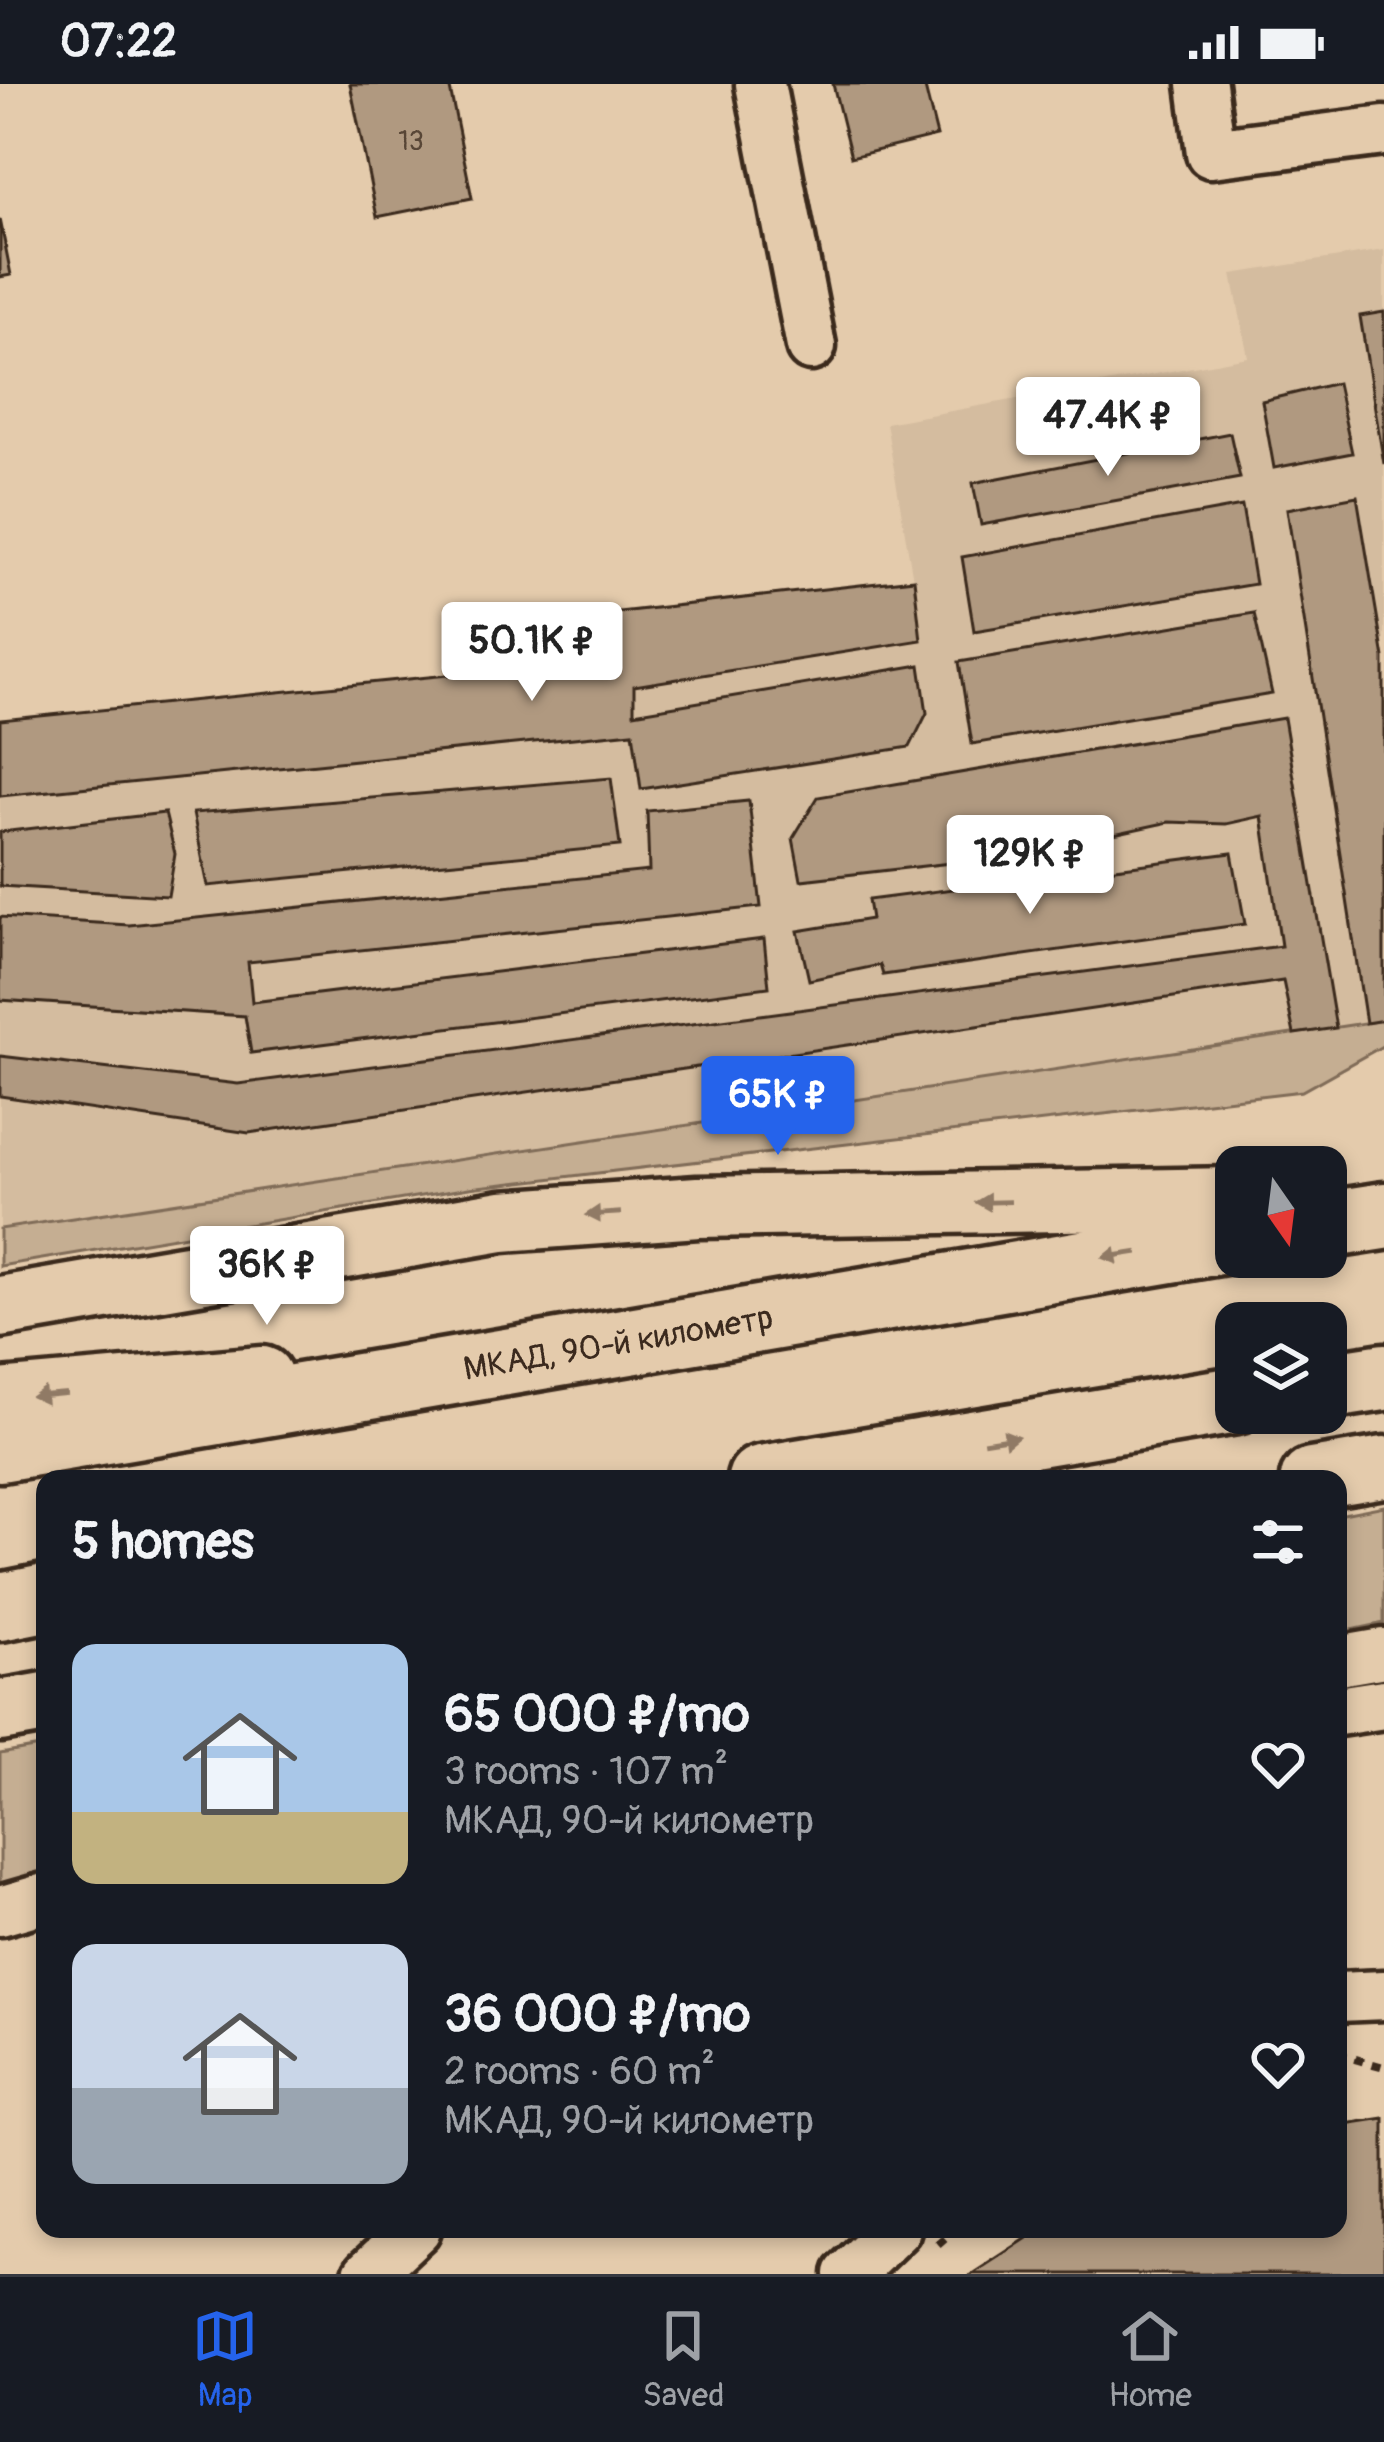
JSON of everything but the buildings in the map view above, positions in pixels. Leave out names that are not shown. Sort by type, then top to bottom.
[{"type":"highway","points":[[1347,1222],[1384,1216]]},
{"type":"highway","name":"МКАД, 90-й километр","points":[[0,1448],[1215,1241]]},
{"type":"highway","points":[[1347,1382],[1384,1377]]},
{"type":"highway","points":[[815,1470],[1215,1403]]},
{"type":"highway","points":[[0,1606],[36,1600]]},
{"type":"main road","points":[[1347,1197],[1384,1196]]},
{"type":"main road","points":[[0,1307],[502,1221],[698,1208],[1215,1198]]},
{"type":"main road","points":[[0,1400],[542,1353]]},
{"type":"main road","points":[[1347,1473],[1384,1467]]},
{"type":"main road","points":[[0,1711],[36,1705]]},
{"type":"street","points":[[760,84],[811,346]]},
{"type":"street","points":[[1202,84],[1211,153],[1384,130]]},
{"type":"street","points":[[1347,1659],[1384,1653]]},
{"type":"street","points":[[1347,1710],[1384,1704]]},
{"type":"street","points":[[0,1911],[36,1901]]},
{"type":"street","points":[[1347,1997],[1384,1995]]},
{"type":"street","points":[[368,2274],[406,2238]]},
{"type":"street","points":[[849,2274],[887,2238]]},
{"type":"path","points":[[1347,2057],[1384,2067]]},
{"type":"shaded area","points":[[1384,250],[1384,1020],[0,1229],[0,720],[586,661],[602,614],[913,579],[886,423],[1248,357],[1232,274]]},
{"type":"shaded area","points":[[1384,1020],[1384,1045],[1302,1091],[469,1188],[0,1266],[0,1229]]},
{"type":"shaded area","points":[[1384,1506],[1384,1623],[1347,1631],[1347,1513]]},
{"type":"shaded area","points":[[36,1748],[36,1881],[0,1894],[0,1754]]}]
